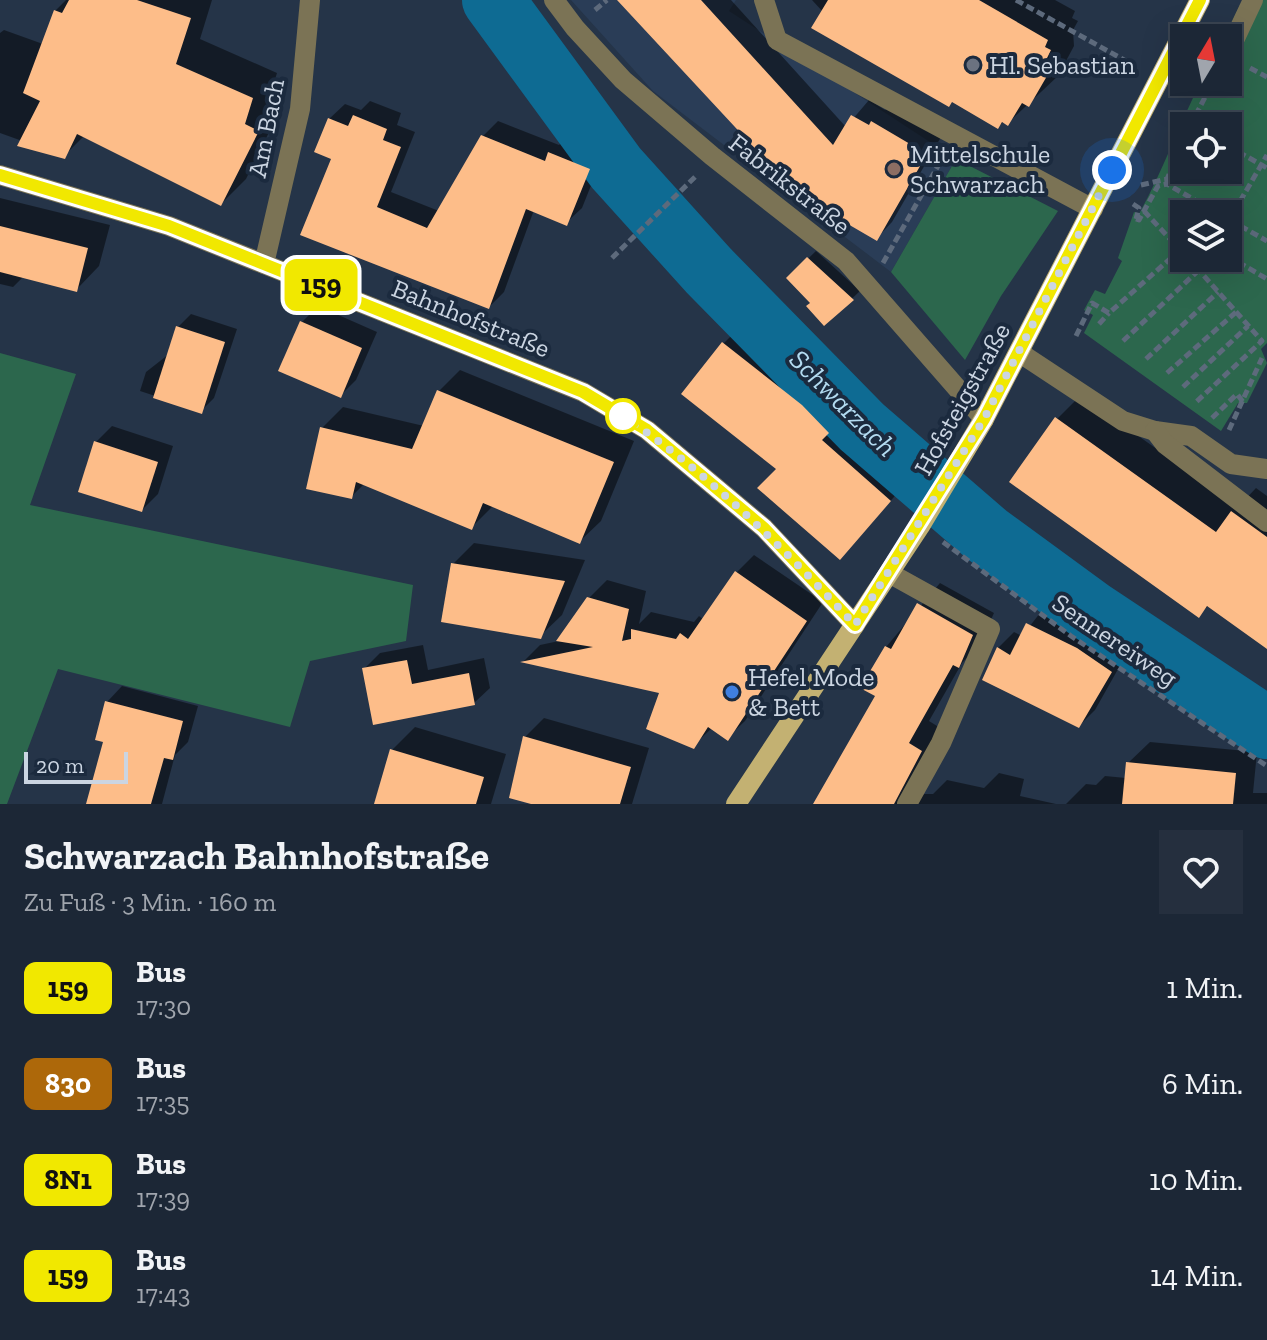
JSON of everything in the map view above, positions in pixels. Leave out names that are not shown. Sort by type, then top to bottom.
[{"type":"main road","name":"Hofsteigstraße","points":[[736,804],[923,521],[984,419],[1200,0]]},
{"type":"street","name":"Am Bach","points":[[264,264],[300,109],[310,0]]},
{"type":"street","name":"Fabrikstraße","points":[[554,0],[623,80],[712,156],[846,261],[984,419]]},
{"type":"street","points":[[764,0],[777,40],[1093,209]]},
{"type":"street","points":[[1242,24],[1253,0]]},
{"type":"street","name":"Bahnhofstraße","points":[[0,175],[169,226],[583,392],[647,430],[764,528],[855,625]]},
{"type":"street","points":[[1020,353],[1123,421],[1155,431],[1191,436],[1231,464],[1267,469]]},
{"type":"street","points":[[1155,431],[1165,444],[1267,522]]},
{"type":"street","points":[[889,573],[990,629],[941,743],[907,804]]},
{"type":"path","points":[[1016,0],[1140,69]]},
{"type":"path","points":[[879,271],[955,135]]},
{"type":"path","points":[[1242,154],[1264,166]]},
{"type":"path","points":[[1242,200],[1264,166],[1267,155]]},
{"type":"path","points":[[1133,204],[1139,208],[1136,219],[1139,220],[1158,186],[1167,182],[1170,175]]},
{"type":"path","points":[[1141,185],[1167,182],[1196,200]]},
{"type":"path","points":[[612,258],[681,194]]},
{"type":"path","points":[[1144,211],[1170,239]]},
{"type":"path","points":[[1242,227],[1267,241]]},
{"type":"path","points":[[1242,264],[1267,279]]},
{"type":"path","points":[[1099,324],[1170,265]]},
{"type":"path","points":[[1123,341],[1197,272]]},
{"type":"path","points":[[1195,403],[1262,341],[1201,272]]},
{"type":"path","points":[[1146,359],[1218,292]]},
{"type":"path","points":[[1076,336],[1092,303],[1109,313]]},
{"type":"path","points":[[1167,373],[1236,312]]},
{"type":"path","points":[[1183,387],[1248,326]]},
{"type":"path","points":[[1233,422],[1262,358]]},
{"type":"path","points":[[1212,418],[1237,394],[1243,402]]},
{"type":"path","name":"Sennereiweg","points":[[943,542],[1071,636],[1267,766]]},
{"type":"shaded area","points":[[571,0],[736,0],[729,11],[956,159],[891,272],[653,91]]},
{"type":"green space","points":[[1263,0],[1267,0],[1267,343],[1261,349],[1267,363],[1247,403],[1238,403],[1221,431],[1084,333],[1093,315],[1084,310],[1095,290],[1105,294],[1122,261],[1118,258],[1134,212],[1139,214],[1170,149],[1170,184],[1242,184],[1242,112],[1186,112],[1194,96],[1242,96],[1242,24],[1231,24],[1240,5],[1256,13]]},
{"type":"green space","points":[[956,159],[1058,211],[1001,296],[965,360],[891,272]]},
{"type":"green space","points":[[0,353],[76,374],[30,505],[413,585],[406,641],[310,661],[290,727],[58,669],[7,804],[0,804]]},
{"type":"building","points":[[69,0],[137,0],[191,18],[176,64],[253,98],[245,124],[259,131],[221,206],[77,134],[65,159],[17,146],[40,101],[23,93],[54,10],[62,13]]},
{"type":"building","points":[[617,0],[701,0],[833,145],[851,115],[869,125],[871,121],[927,154],[877,241],[798,195]]},
{"type":"building","name":"Hl. Sebastian","points":[[828,0],[979,0],[1048,40],[1045,47],[1051,50],[1046,60],[1047,76],[1029,107],[1022,103],[1008,126],[1002,122],[998,129],[952,102],[949,107],[811,28]]},
{"type":"building","points":[[353,115],[387,129],[383,140],[401,147],[377,207],[427,228],[481,135],[545,161],[548,152],[590,169],[567,226],[526,209],[489,309],[300,235],[331,159],[314,152],[328,118],[348,126]]},
{"type":"building","points":[[0,226],[88,248],[77,292],[0,272]]},
{"type":"building","points":[[807,257],[854,300],[824,326],[806,306],[810,303],[786,278]]},
{"type":"building","points":[[300,321],[362,348],[341,398],[278,371]]},
{"type":"building","points":[[176,326],[225,342],[202,414],[153,398]]},
{"type":"building","points":[[722,342],[802,405],[829,433],[822,440],[891,501],[840,560],[757,488],[776,469],[681,394]]},
{"type":"building","points":[[437,390],[614,462],[580,544],[483,503],[472,530],[356,482],[352,499],[306,489],[320,427],[412,449]]},
{"type":"building","points":[[1055,417],[1216,532],[1231,511],[1267,537],[1267,649],[1207,606],[1199,618],[1009,482]]},
{"type":"building","points":[[94,441],[158,462],[142,512],[78,492]]},
{"type":"building","points":[[451,563],[565,581],[541,639],[441,622]]},
{"type":"building","points":[[735,571],[807,621],[728,741],[708,727],[694,749],[646,729],[659,693],[520,662],[593,647],[556,641],[587,597],[629,609],[622,641],[631,639],[631,629],[676,639],[680,633],[688,639]]},
{"type":"building","points":[[917,603],[973,635],[959,668],[953,665],[909,743],[922,751],[894,804],[813,804],[875,696],[860,688],[885,646],[891,649]]},
{"type":"building","points":[[1026,623],[1077,648],[1112,672],[1079,728],[982,680],[997,647],[1010,655]]},
{"type":"building","points":[[407,660],[412,684],[469,673],[475,705],[373,725],[362,668]]},
{"type":"building","points":[[105,701],[183,721],[173,760],[164,758],[151,804],[86,804],[103,742],[95,740]]},
{"type":"building","points":[[523,736],[631,767],[620,804],[531,804],[509,798]]},
{"type":"building","points":[[390,749],[484,777],[476,804],[374,804]]},
{"type":"building","points":[[1126,762],[1236,773],[1233,804],[1122,804]]},
{"type":"waterway","name":"Schwarzach","points":[[493,0],[616,168],[709,271],[862,427],[987,535],[1091,611],[1267,728]]},
{"type":"bus line","name":"159","points":[[0,175],[169,226],[583,392],[647,430],[764,528],[855,625],[920,526],[984,419],[1200,0]]},
{"type":"place","name":"Hl. Sebastian","points":[[973,65]]},
{"type":"place","name":"Mittelschule Schwarzach","points":[[894,169]]},
{"type":"place","name":"Hefel Mode & Bett","points":[[732,692]]},
{"type":"route","points":[[623,416],[647,430],[764,528],[855,625],[920,526],[984,419],[1112,170]]}]
